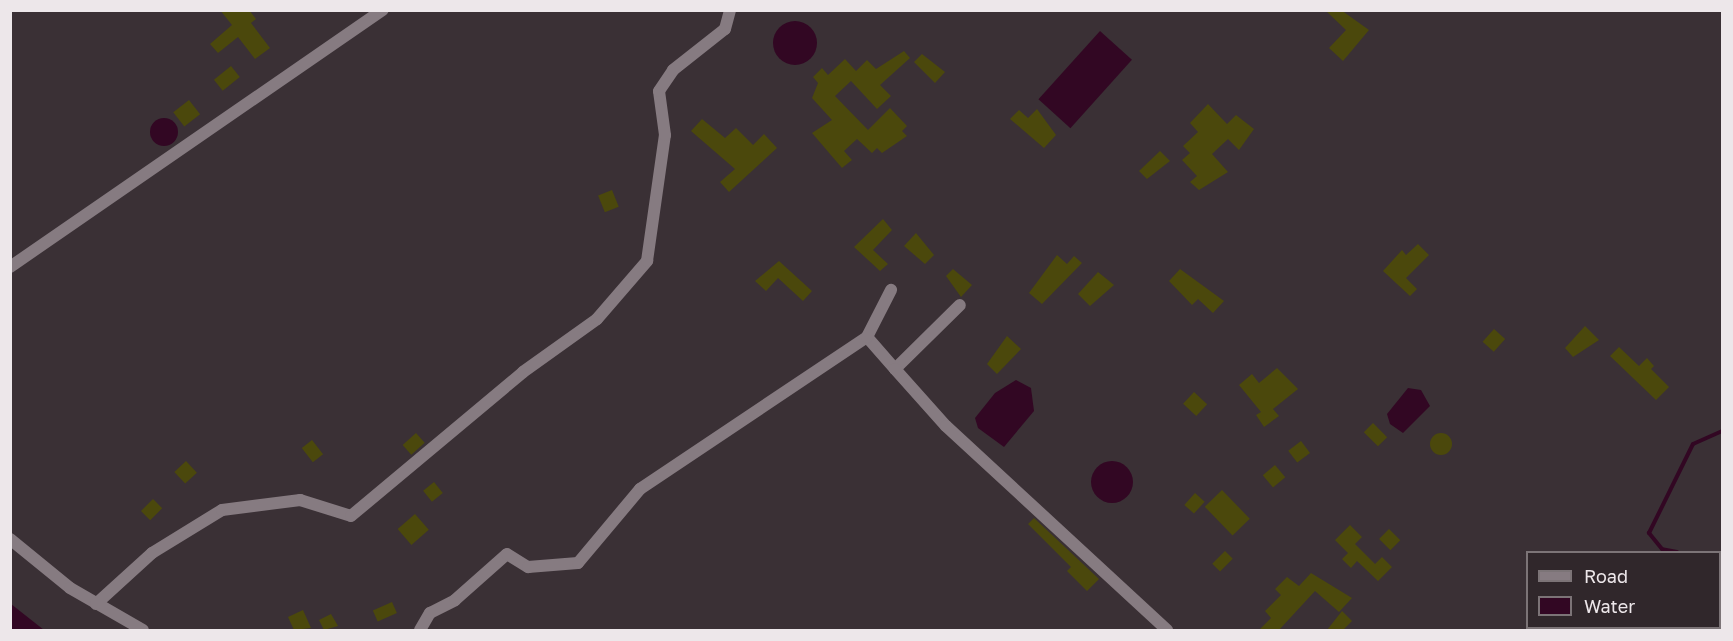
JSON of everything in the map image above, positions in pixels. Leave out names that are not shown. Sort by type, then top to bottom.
[{"type":"street","points":[[10,267],[383,10]]},
{"type":"street","points":[[96,604],[152,553],[222,510],[300,500],[351,516],[522,372],[597,319],[648,261],[665,135],[659,91],[673,70],[725,29],[730,10]]},
{"type":"street","points":[[420,630],[430,613],[455,600],[507,554],[528,567],[578,563],[640,489],[867,337],[891,290]]},
{"type":"street","points":[[895,369],[960,305]]},
{"type":"street","points":[[867,337],[946,426],[1167,630]]},
{"type":"street","points":[[10,539],[96,604],[143,630]]},
{"type":"water","points":[[795,21],[810,28],[817,43],[810,58],[795,65],[780,58],[773,43],[780,28]]},
{"type":"water","points":[[1100,31],[1132,60],[1070,128],[1038,99]]},
{"type":"water","points":[[164,118],[174,122],[178,132],[174,142],[164,146],[154,142],[150,132],[154,122]]},
{"type":"water","points":[[1016,380],[1031,388],[1034,411],[1004,447],[978,428],[975,418],[995,393]]},
{"type":"water","points":[[1408,388],[1421,390],[1430,406],[1403,433],[1390,424],[1387,414]]},
{"type":"water","points":[[1112,461],[1127,467],[1133,482],[1127,497],[1112,503],[1097,497],[1091,482],[1097,467]]},
{"type":"water","points":[[11,604],[44,630],[11,630]]},
{"type":"building","points":[[220,10],[249,10],[256,19],[251,23],[270,48],[255,59],[238,37],[218,53],[210,44],[232,25]]},
{"type":"building","points":[[1325,10],[1341,10],[1369,30],[1343,61],[1329,48],[1346,30]]},
{"type":"building","points":[[904,51],[910,58],[880,85],[891,96],[877,109],[851,81],[835,96],[868,130],[890,108],[907,126],[902,131],[907,136],[882,153],[877,148],[872,153],[857,139],[844,151],[852,160],[842,168],[812,133],[832,120],[812,98],[818,83],[813,77],[822,68],[828,75],[845,59],[856,71],[867,60],[876,69]]},
{"type":"building","points":[[922,54],[945,72],[935,83],[914,62]]},
{"type":"building","points":[[231,66],[240,77],[223,91],[214,80]]},
{"type":"building","points":[[189,100],[200,114],[184,126],[173,112]]},
{"type":"building","points":[[1208,104],[1227,124],[1236,115],[1254,129],[1239,150],[1228,139],[1212,154],[1228,172],[1199,190],[1190,182],[1197,176],[1182,160],[1190,153],[1183,146],[1198,132],[1190,123]]},
{"type":"building","points":[[1037,109],[1056,135],[1044,148],[1010,119],[1019,110],[1028,118]]},
{"type":"building","points":[[702,119],[725,138],[736,128],[753,145],[764,134],[777,148],[729,192],[720,182],[735,169],[691,131]]},
{"type":"building","points":[[1160,151],[1170,161],[1147,179],[1139,171]]},
{"type":"building","points":[[612,190],[619,207],[605,212],[598,196]]},
{"type":"building","points":[[883,219],[892,230],[873,250],[888,264],[880,271],[854,247]]},
{"type":"building","points":[[916,233],[934,255],[925,264],[904,246]]},
{"type":"building","points":[[1418,244],[1429,255],[1406,278],[1417,289],[1410,296],[1383,271],[1402,250],[1406,255]]},
{"type":"building","points":[[1057,255],[1067,264],[1074,256],[1082,263],[1042,304],[1029,293]]},
{"type":"building","points":[[779,261],[812,291],[803,301],[778,278],[766,291],[755,281]]},
{"type":"building","points":[[953,269],[972,285],[961,297],[946,276]]},
{"type":"building","points":[[1180,269],[1224,301],[1213,313],[1198,299],[1192,305],[1169,281]]},
{"type":"building","points":[[1098,272],[1114,285],[1090,306],[1078,294]]},
{"type":"building","points":[[1585,326],[1599,340],[1573,357],[1565,348]]},
{"type":"building","points":[[1494,329],[1505,339],[1494,352],[1483,342]]},
{"type":"building","points":[[1007,336],[1021,349],[997,374],[987,364]]},
{"type":"building","points":[[1619,347],[1639,366],[1647,358],[1654,366],[1651,369],[1669,387],[1656,400],[1610,356]]},
{"type":"building","points":[[1277,368],[1298,389],[1273,409],[1279,416],[1264,427],[1256,415],[1261,412],[1239,385],[1252,374],[1259,383]]},
{"type":"building","points":[[1194,392],[1207,404],[1196,416],[1183,404]]},
{"type":"building","points":[[1373,423],[1387,437],[1378,446],[1364,432]]},
{"type":"building","points":[[416,433],[425,443],[411,455],[403,445]]},
{"type":"building","points":[[1437,433],[1445,433],[1452,440],[1452,448],[1445,455],[1437,455],[1430,448],[1430,440]]},
{"type":"building","points":[[312,440],[323,454],[313,462],[302,448]]},
{"type":"building","points":[[1301,441],[1310,453],[1297,463],[1288,451]]},
{"type":"building","points":[[186,461],[197,473],[185,484],[174,472]]},
{"type":"building","points":[[1275,465],[1285,477],[1273,488],[1263,475]]},
{"type":"building","points":[[434,482],[443,493],[432,502],[423,491]]},
{"type":"building","points":[[1222,490],[1250,519],[1233,535],[1205,507]]},
{"type":"building","points":[[1195,493],[1205,502],[1194,514],[1184,505]]},
{"type":"building","points":[[153,499],[162,508],[150,520],[141,511]]},
{"type":"building","points":[[415,514],[429,530],[411,545],[398,529]]},
{"type":"building","points":[[1034,518],[1099,579],[1087,591],[1067,571],[1071,567],[1028,524]]},
{"type":"building","points":[[1350,525],[1362,537],[1355,544],[1375,564],[1382,557],[1392,567],[1378,581],[1357,561],[1351,568],[1342,559],[1348,553],[1335,540]]},
{"type":"building","points":[[1389,529],[1400,540],[1390,550],[1379,539]]},
{"type":"building","points":[[1225,551],[1233,559],[1220,572],[1212,564]]},
{"type":"building","points":[[1311,573],[1352,598],[1339,612],[1315,591],[1279,630],[1259,630],[1271,618],[1265,611],[1281,595],[1275,589],[1287,577],[1299,586]]},
{"type":"building","points":[[392,602],[397,613],[378,622],[373,611]]},
{"type":"building","points":[[303,610],[311,628],[294,630],[288,617]]},
{"type":"building","points":[[1342,611],[1352,621],[1343,630],[1327,630]]},
{"type":"building","points":[[331,614],[338,626],[324,630],[319,620]]},
{"type":"waterway","points":[[1672,551],[1662,549],[1649,533],[1693,444],[1722,431]]}]
